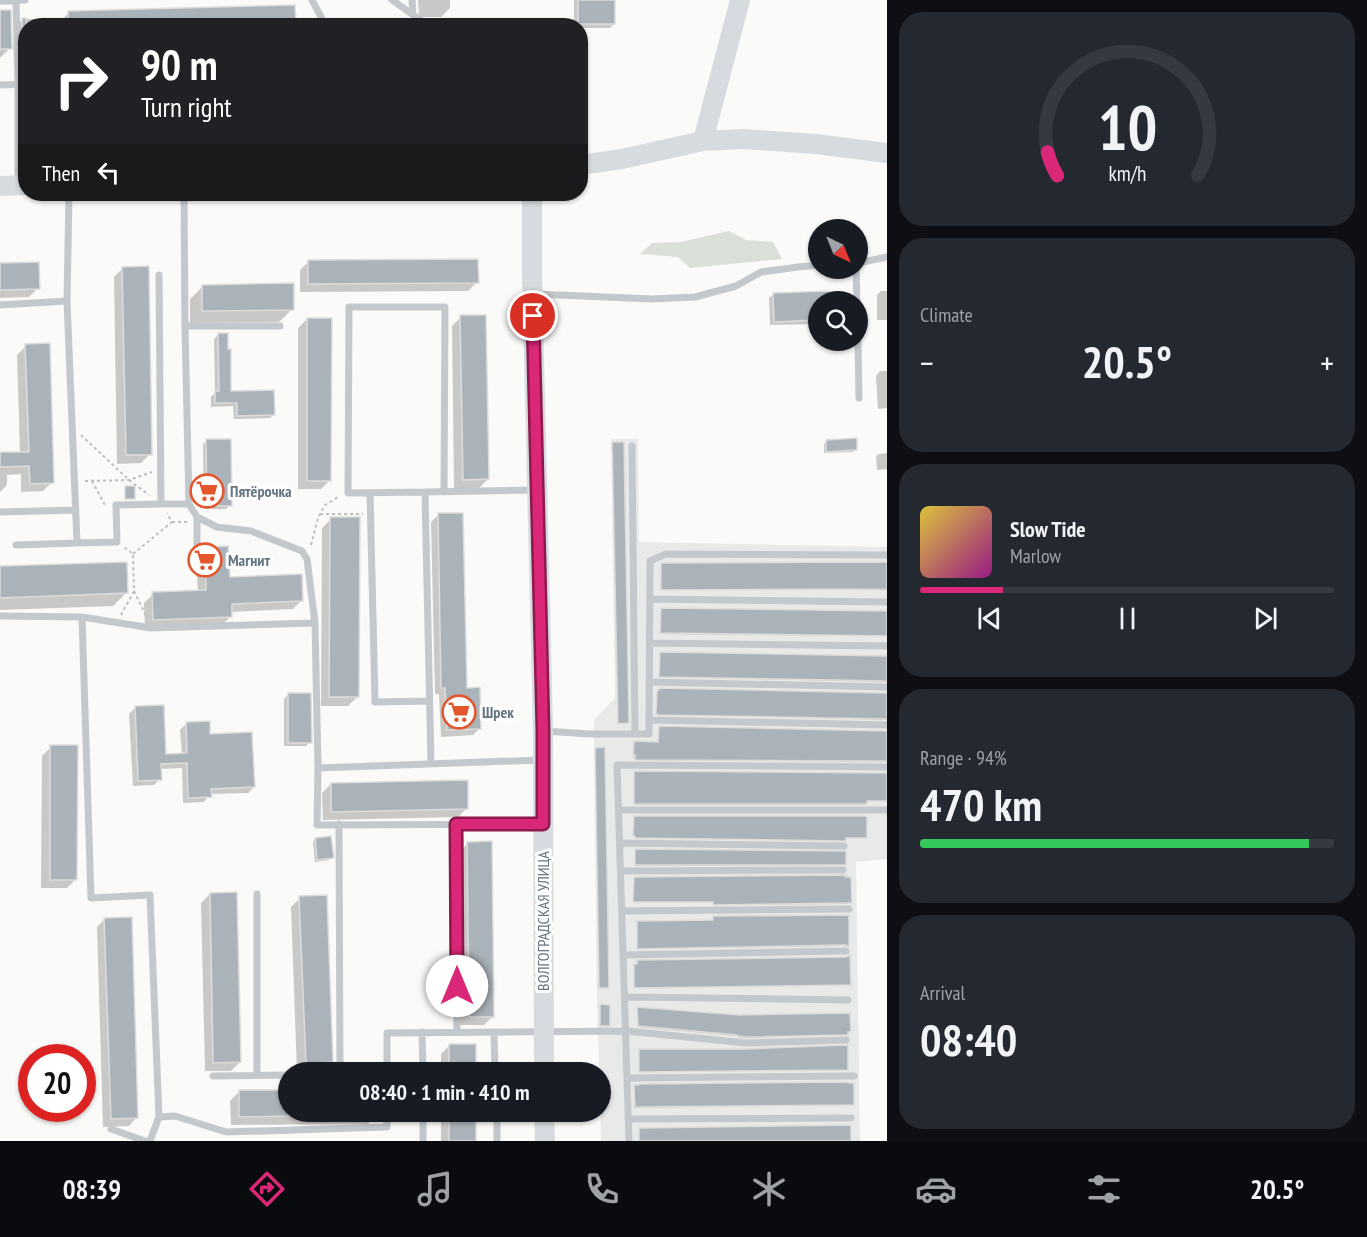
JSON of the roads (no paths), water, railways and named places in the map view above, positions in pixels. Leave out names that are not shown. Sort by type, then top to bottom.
[{"type":"main road","points":[[703,141],[740,0]]},
{"type":"main road","points":[[588,164],[622,159],[703,141],[744,139],[816,144],[887,153]]},
{"type":"main road","name":"ВОЛГОГРАДСКАЯ УЛИЦА","points":[[532,201],[532,294],[543,730],[544,1062]]},
{"type":"main road","points":[[544,1122],[545,1141]]},
{"type":"lane","points":[[16,0],[18,28]]},
{"type":"lane","points":[[0,1],[25,0]]},
{"type":"lane","points":[[312,0],[322,18]]},
{"type":"lane","points":[[392,0],[418,18]]},
{"type":"lane","points":[[412,0],[413,14]]},
{"type":"lane","points":[[0,84],[18,84]]},
{"type":"lane","points":[[14,185],[18,162]]},
{"type":"lane","points":[[69,201],[67,301],[77,543]]},
{"type":"lane","points":[[184,201],[189,504],[197,520],[197,560]]},
{"type":"lane","points":[[868,260],[887,257]]},
{"type":"lane","points":[[532,294],[652,299],[695,297],[736,286],[761,272],[808,267]]},
{"type":"lane","points":[[159,275],[161,504]]},
{"type":"lane","points":[[0,305],[67,301]]},
{"type":"lane","points":[[444,492],[445,307],[349,307],[348,493],[444,492],[537,489]]},
{"type":"lane","points":[[185,326],[280,326]]},
{"type":"lane","points":[[858,351],[859,398]]},
{"type":"lane","points":[[632,446],[635,734]]},
{"type":"lane","points":[[425,492],[431,764]]},
{"type":"lane","points":[[370,493],[375,702],[429,700]]},
{"type":"lane","points":[[16,545],[117,542],[116,505],[189,504]]},
{"type":"lane","points":[[0,512],[76,510]]},
{"type":"lane","points":[[197,520],[217,527],[251,531],[302,551],[307,559],[315,623],[317,825],[543,824]]},
{"type":"lane","points":[[543,730],[589,734],[649,734],[651,561],[666,554],[887,555]]},
{"type":"lane","points":[[650,599],[887,602]]},
{"type":"lane","points":[[0,616],[82,617],[151,628],[315,623]]},
{"type":"lane","points":[[82,617],[91,897],[150,895],[159,1117],[150,1141]]},
{"type":"lane","points":[[650,644],[887,646]]},
{"type":"lane","points":[[649,682],[887,687]]},
{"type":"lane","points":[[649,720],[887,725]]},
{"type":"lane","points":[[318,768],[543,760]]},
{"type":"lane","points":[[629,1141],[617,765],[887,767]]},
{"type":"lane","points":[[619,810],[887,810]]},
{"type":"lane","points":[[339,824],[340,1062]]},
{"type":"lane","points":[[456,824],[457,1032]]},
{"type":"lane","points":[[620,843],[844,846]]},
{"type":"lane","points":[[621,871],[843,870]]},
{"type":"lane","points":[[257,894],[257,1076]]},
{"type":"lane","points":[[622,911],[849,909]]},
{"type":"lane","points":[[624,956],[846,951]]},
{"type":"lane","points":[[626,997],[848,1000]]},
{"type":"lane","points":[[387,1062],[387,1033],[627,1031],[746,1043],[846,1040]]},
{"type":"lane","points":[[422,1032],[423,1062]]},
{"type":"lane","points":[[494,1032],[495,1062]]},
{"type":"lane","points":[[213,1076],[278,1075]]},
{"type":"lane","points":[[628,1078],[854,1076]]},
{"type":"lane","points":[[159,1117],[175,1116],[226,1132],[387,1127],[387,1122]]},
{"type":"lane","points":[[629,1119],[851,1118]]},
{"type":"lane","points":[[423,1122],[423,1141]]},
{"type":"lane","points":[[496,1122],[497,1141]]},
{"type":"lane","points":[[111,1129],[144,1141]]},
{"type":"place","name":"Пятёрочка","points":[[207,491]]},
{"type":"place","name":"Магнит","points":[[205,560]]},
{"type":"place","name":"Шрек","points":[[459,712]]}]
